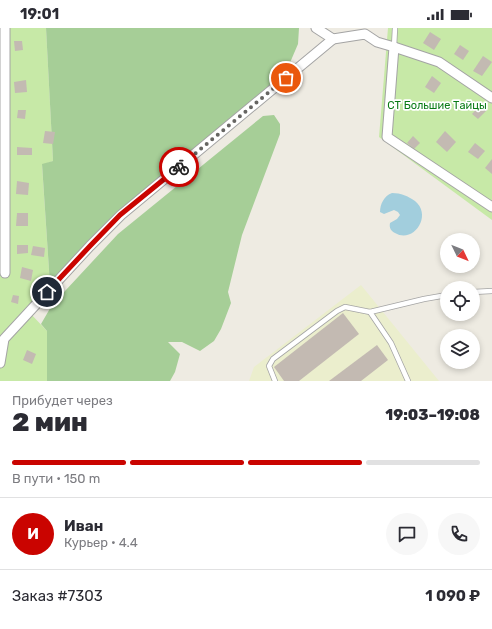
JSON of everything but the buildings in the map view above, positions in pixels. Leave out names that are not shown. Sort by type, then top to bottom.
[{"type":"street","points":[[5,28],[5,273]]},
{"type":"street","points":[[316,28],[333,39]]},
{"type":"street","points":[[0,364],[2,339],[120,215],[333,39],[365,31],[377,42],[394,46],[439,62],[492,98]]},
{"type":"street","points":[[394,46],[387,137],[492,207]]},
{"type":"lane","points":[[394,46],[395,28]]},
{"type":"lane","points":[[480,292],[492,291]]},
{"type":"lane","points":[[275,381],[268,366],[273,359],[337,311],[345,307],[370,312],[424,298],[440,296]]},
{"type":"lane","points":[[370,312],[391,343],[408,381]]},
{"type":"green space","points":[[0,28],[46,28],[53,161],[42,165],[50,285],[29,312],[47,331],[47,381],[0,381]]},
{"type":"green space","points":[[46,28],[299,28],[298,44],[286,72],[50,285],[42,164],[53,161]]},
{"type":"green space","name":"СТ Большие Тайцы","points":[[388,28],[492,28],[492,220],[379,137]]},
{"type":"green space","points":[[274,115],[280,124],[280,134],[242,235],[228,292],[231,303],[221,329],[214,341],[200,351],[182,342],[168,342],[180,354],[175,372],[170,381],[47,381],[47,331],[41,324],[52,305],[118,234],[263,116]]},
{"type":"green space","points":[[361,285],[439,381],[249,381],[254,367]]},
{"type":"water","points":[[392,193],[407,196],[415,201],[420,207],[422,214],[421,221],[414,232],[408,235],[395,233],[391,229],[390,223],[397,219],[400,215],[398,212],[394,210],[384,214],[380,212],[383,201]]},
{"type":"way so far","points":[[179,167],[286,78]]},
{"type":"route","points":[[47,292],[120,215],[179,167]]}]
